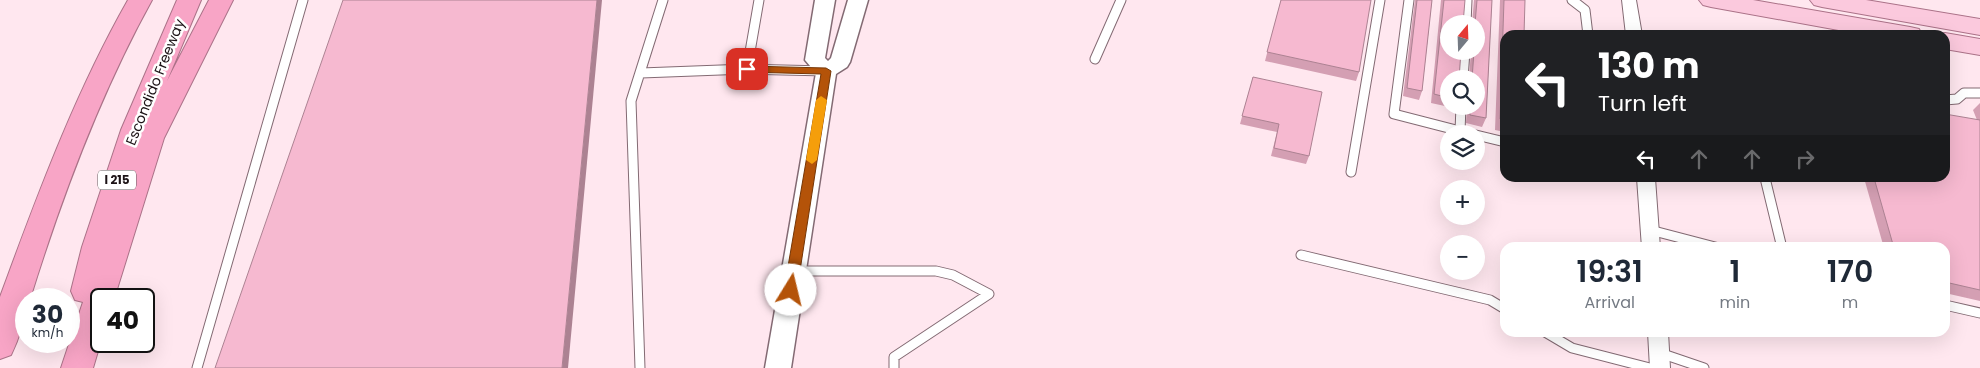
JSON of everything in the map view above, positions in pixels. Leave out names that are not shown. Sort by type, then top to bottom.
[{"type":"highway","points":[[0,346],[11,305],[72,140],[115,42],[131,0]]},
{"type":"highway","points":[[115,42],[140,0]]},
{"type":"highway","name":"Escondido Freeway","points":[[69,368],[96,247],[134,130],[189,0]]},
{"type":"highway","points":[[77,368],[151,138],[221,0]]},
{"type":"main road","points":[[1711,0],[1882,30]]},
{"type":"main road","points":[[1822,0],[1980,27]]},
{"type":"main road","points":[[1950,42],[1980,47]]},
{"type":"street","points":[[825,0],[815,60],[826,71]]},
{"type":"street","points":[[778,368],[826,71],[840,62],[858,0]]},
{"type":"street","points":[[1629,0],[1633,30]]},
{"type":"street","points":[[1646,182],[1651,239]]},
{"type":"street","points":[[1657,363],[1658,337]]},
{"type":"lane","points":[[196,368],[303,0]]},
{"type":"lane","points":[[640,368],[631,100],[663,0]]},
{"type":"lane","points":[[747,69],[760,0]]},
{"type":"lane","points":[[1095,59],[1121,0]]},
{"type":"lane","points":[[1351,172],[1380,0]]},
{"type":"lane","points":[[1409,0],[1394,114],[1440,126]]},
{"type":"lane","points":[[1467,15],[1468,0]]},
{"type":"lane","points":[[1572,0],[1582,4],[1586,10],[1588,30]]},
{"type":"lane","points":[[641,73],[747,69],[826,71]]},
{"type":"lane","points":[[1950,100],[1957,99],[1964,94],[1980,93]]},
{"type":"lane","points":[[1485,137],[1500,141]]},
{"type":"lane","points":[[1766,182],[1781,242]]},
{"type":"lane","points":[[1651,239],[1674,242]]},
{"type":"lane","points":[[1301,255],[1490,300],[1500,306]]},
{"type":"lane","points":[[794,271],[936,271],[953,274],[989,294],[894,358],[894,368]]},
{"type":"lane","points":[[1950,306],[1980,313]]},
{"type":"lane","points":[[1553,337],[1572,348],[1657,363],[1704,368]]},
{"type":"building","points":[[343,0],[597,0],[562,368],[215,368]]},
{"type":"building","points":[[1281,0],[1371,0],[1359,72],[1267,52]]},
{"type":"building","points":[[1417,0],[1432,0],[1422,91],[1407,88]]},
{"type":"building","points":[[1444,0],[1465,0],[1464,15],[1442,15]]},
{"type":"building","points":[[1477,0],[1492,0],[1486,118],[1470,115],[1485,115],[1485,70],[1473,70],[1473,60],[1485,60],[1485,15],[1476,15]]},
{"type":"building","points":[[1504,0],[1525,0],[1524,30],[1503,30]]},
{"type":"building","points":[[1440,38],[1440,60],[1460,60],[1460,70],[1440,70],[1440,96],[1434,94]]},
{"type":"building","points":[[1253,77],[1322,92],[1309,156],[1274,148],[1279,124],[1242,116]]},
{"type":"building","points":[[1950,115],[1980,120],[1980,290],[1950,283],[1950,242],[1892,242],[1875,182],[1950,182]]},
{"type":"slow traffic","points":[[812,160],[821,100]]},
{"type":"route","points":[[747,69],[826,71],[791,290]]}]
